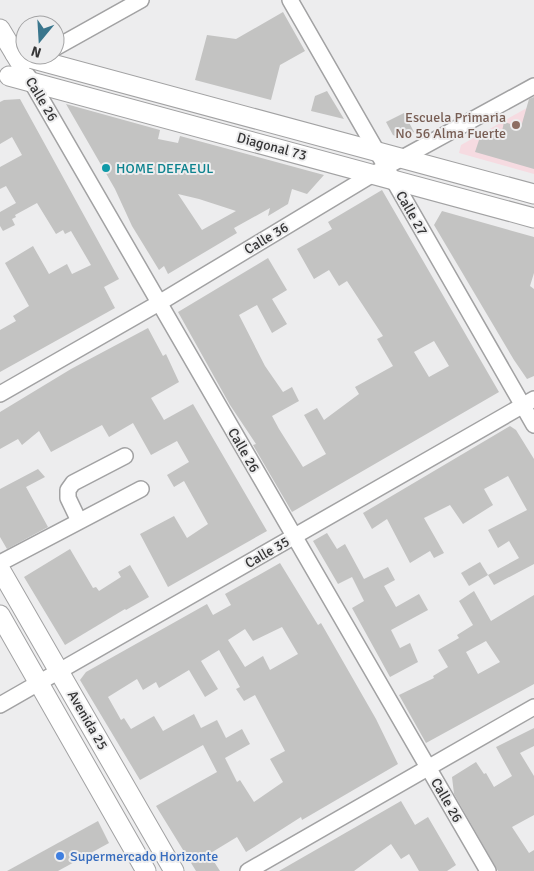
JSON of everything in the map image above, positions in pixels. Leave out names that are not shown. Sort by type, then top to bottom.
[{"type":"main road","name":"Calle 26","points":[[0,29],[23,68]]},
{"type":"main road","name":"Diagonal 73","points":[[23,68],[386,166],[534,218]]},
{"type":"main road","name":"Diagonal 73","points":[[386,166],[534,194]]},
{"type":"main road","name":"Avenida 25","points":[[0,569],[174,871]]},
{"type":"main road","name":"Avenida 25","points":[[0,615],[146,871]]},
{"type":"street","points":[[65,42],[141,0]]},
{"type":"street","name":"Calle 27","points":[[290,0],[386,166],[528,402],[534,426]]},
{"type":"street","name":"Calle 26","points":[[23,68],[488,871]]},
{"type":"street","name":"Calle 36","points":[[0,394],[159,302],[386,166],[534,86]]},
{"type":"street","name":"Calle 35","points":[[0,705],[528,402]]},
{"type":"street","points":[[80,521],[68,498],[68,490],[73,483],[125,456]]},
{"type":"street","points":[[0,563],[141,489]]},
{"type":"street","points":[[248,871],[534,707]]},
{"type":"shaded area","name":"Escuela Primaria No 56 Alma Fuerte","points":[[534,104],[534,174],[459,153],[461,145]]},
{"type":"building","points":[[283,12],[305,51],[280,65],[271,100],[195,80],[207,35],[236,39]]},
{"type":"building","points":[[327,91],[344,119],[311,111],[315,96]]},
{"type":"building","name":"Escuela Primaria No 56 Alma Fuerte","points":[[534,97],[534,169],[475,152],[482,131],[501,136],[504,122],[521,127],[529,99]]},
{"type":"building","points":[[20,99],[119,279],[104,287],[115,308],[0,372],[0,330],[16,321],[13,316],[29,306],[5,263],[33,246],[49,274],[67,264],[72,274],[91,265],[71,231],[65,234],[63,230],[56,234],[37,203],[15,215],[16,217],[12,219],[15,225],[3,231],[0,226],[0,212],[16,203],[6,186],[0,189],[0,167],[22,155],[12,137],[0,144],[0,102]]},
{"type":"building","points":[[66,104],[160,130],[158,139],[178,143],[180,136],[324,175],[307,194],[292,189],[288,204],[268,216],[270,208],[234,228],[237,233],[168,274],[164,266],[159,270],[132,226],[115,189]],"holes":[[[178,194],[236,211],[202,230]]]},
{"type":"building","points":[[404,113],[414,132],[400,138],[393,135],[386,122]]},
{"type":"building","points":[[382,190],[499,392],[292,512],[253,445],[256,444],[230,405],[178,312],[268,258],[287,290],[272,299],[287,324],[272,333],[257,305],[239,315],[265,366],[283,392],[292,387],[299,401],[272,416],[279,429],[303,467],[326,454],[304,415],[317,408],[324,420],[359,394],[355,387],[393,366],[377,339],[383,336],[347,281],[339,286],[329,270],[314,279],[297,249],[332,229],[328,222]],"holes":[[[434,341],[449,366],[429,377],[414,352]]]},
{"type":"building","points":[[442,211],[534,237],[534,273],[530,286],[534,289],[534,376],[527,379],[514,360],[434,225]]},
{"type":"building","points":[[148,328],[163,356],[166,354],[179,382],[151,398],[164,420],[193,404],[267,531],[168,587],[140,534],[174,516],[187,538],[208,524],[184,481],[174,487],[167,475],[189,462],[177,441],[151,455],[133,423],[109,437],[102,425],[51,452],[39,431],[22,445],[18,439],[0,449],[0,412],[71,369]]},
{"type":"building","points":[[510,426],[516,430],[534,459],[534,564],[494,585],[488,575],[519,558],[509,541],[498,548],[488,530],[527,510],[508,476],[484,489],[493,505],[463,524],[450,505],[424,518],[444,553],[434,558],[430,551],[410,563],[387,519],[372,529],[363,513]]},
{"type":"building","points":[[38,469],[45,477],[26,487],[48,527],[7,549],[0,537],[0,489]]},
{"type":"building","points":[[327,533],[337,549],[345,544],[364,579],[388,567],[395,580],[384,586],[396,607],[419,594],[428,610],[391,630],[400,648],[410,643],[418,662],[390,677],[352,608],[364,601],[352,577],[338,584],[313,541]]},
{"type":"building","points":[[70,549],[93,588],[96,587],[99,591],[121,577],[118,572],[130,565],[149,597],[65,645],[24,577]]},
{"type":"building","points":[[480,562],[488,575],[469,586],[461,573]]},
{"type":"building","points":[[280,563],[318,625],[321,623],[376,719],[398,764],[302,820],[301,817],[246,852],[237,837],[209,854],[220,871],[196,871],[156,806],[217,772],[203,745],[140,780],[80,680],[86,672],[207,604],[213,615],[231,605],[225,594]],"holes":[[[282,627],[298,654],[270,670],[263,656],[245,667],[228,640],[245,629],[253,641]],[[219,650],[240,687],[236,689],[244,701],[255,695],[285,751],[270,759],[283,782],[254,802],[240,780],[237,782],[225,758],[250,744],[242,729],[226,738],[217,720],[201,728],[194,714],[163,731],[154,716],[131,729],[124,718],[121,720],[108,697],[137,679],[143,690],[156,682],[159,688],[189,670],[205,697],[218,689],[201,661]]]},
{"type":"building","points":[[474,591],[491,621],[534,595],[534,684],[426,743],[399,695],[434,678],[433,676],[448,667],[438,650],[459,638],[457,635],[473,625],[459,601]],"holes":[[[486,641],[500,662],[478,674],[466,652]]]},
{"type":"building","points":[[534,728],[534,746],[520,753],[534,776],[534,815],[512,827],[529,853],[534,850],[534,871],[498,871],[454,794],[452,777],[476,762],[484,774],[486,773],[494,787],[512,776],[496,747]]},
{"type":"building","points":[[401,801],[415,825],[428,817],[456,865],[447,871],[419,871],[409,854],[401,859],[391,844],[354,871],[279,871]]},
{"type":"building","name":"Supermercado Horizonte","points":[[98,821],[109,843],[58,871],[7,871]]},
{"type":"place","name":"Escuela Primaria No 56 Alma Fuerte","points":[[516,125]]},
{"type":"place","name":"HOME DEFAEUL","points":[[106,168]]},
{"type":"place","name":"Supermercado Horizonte","points":[[60,856]]}]
